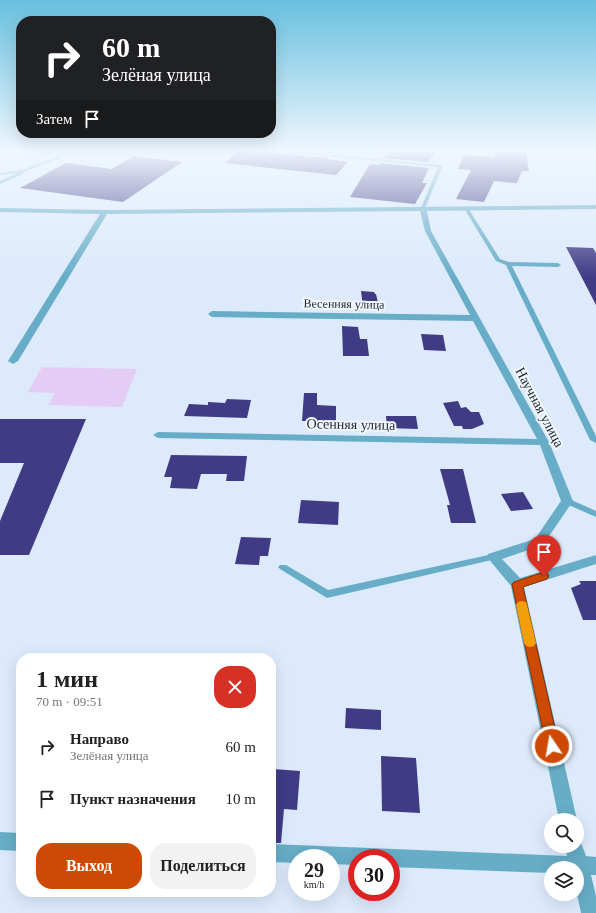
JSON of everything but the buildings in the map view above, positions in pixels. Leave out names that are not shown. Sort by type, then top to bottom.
[{"type":"street","points":[[0,210],[105,212],[596,207]]},
{"type":"street","name":"Научная улица","points":[[423,208],[428,231],[544,442],[567,501]]},
{"type":"street","points":[[14,361],[105,212]]},
{"type":"street","name":"Весенняя улица","points":[[212,314],[476,318]]},
{"type":"street","name":"Осенняя улица","points":[[158,435],[544,442]]},
{"type":"street","points":[[567,501],[539,542],[493,558],[518,584],[567,813]]},
{"type":"street","points":[[518,584],[596,560]]},
{"type":"street","points":[[0,841],[16,842]]},
{"type":"street","points":[[276,853],[587,866]]},
{"type":"street","points":[[579,853],[587,866],[591,913]]},
{"type":"lane","points":[[423,208],[430,193]]},
{"type":"lane","points":[[466,208],[498,260],[508,264],[558,265]]},
{"type":"lane","points":[[508,264],[590,433],[596,441]]},
{"type":"lane","points":[[567,501],[596,514]]},
{"type":"lane","points":[[283,567],[327,594],[493,558]]},
{"type":"shaded area","points":[[42,367],[137,369],[122,407],[48,405],[55,393],[28,392]]},
{"type":"slow traffic","points":[[522,605],[530,643]]},
{"type":"route","points":[[544,576],[518,584],[552,746]]}]
